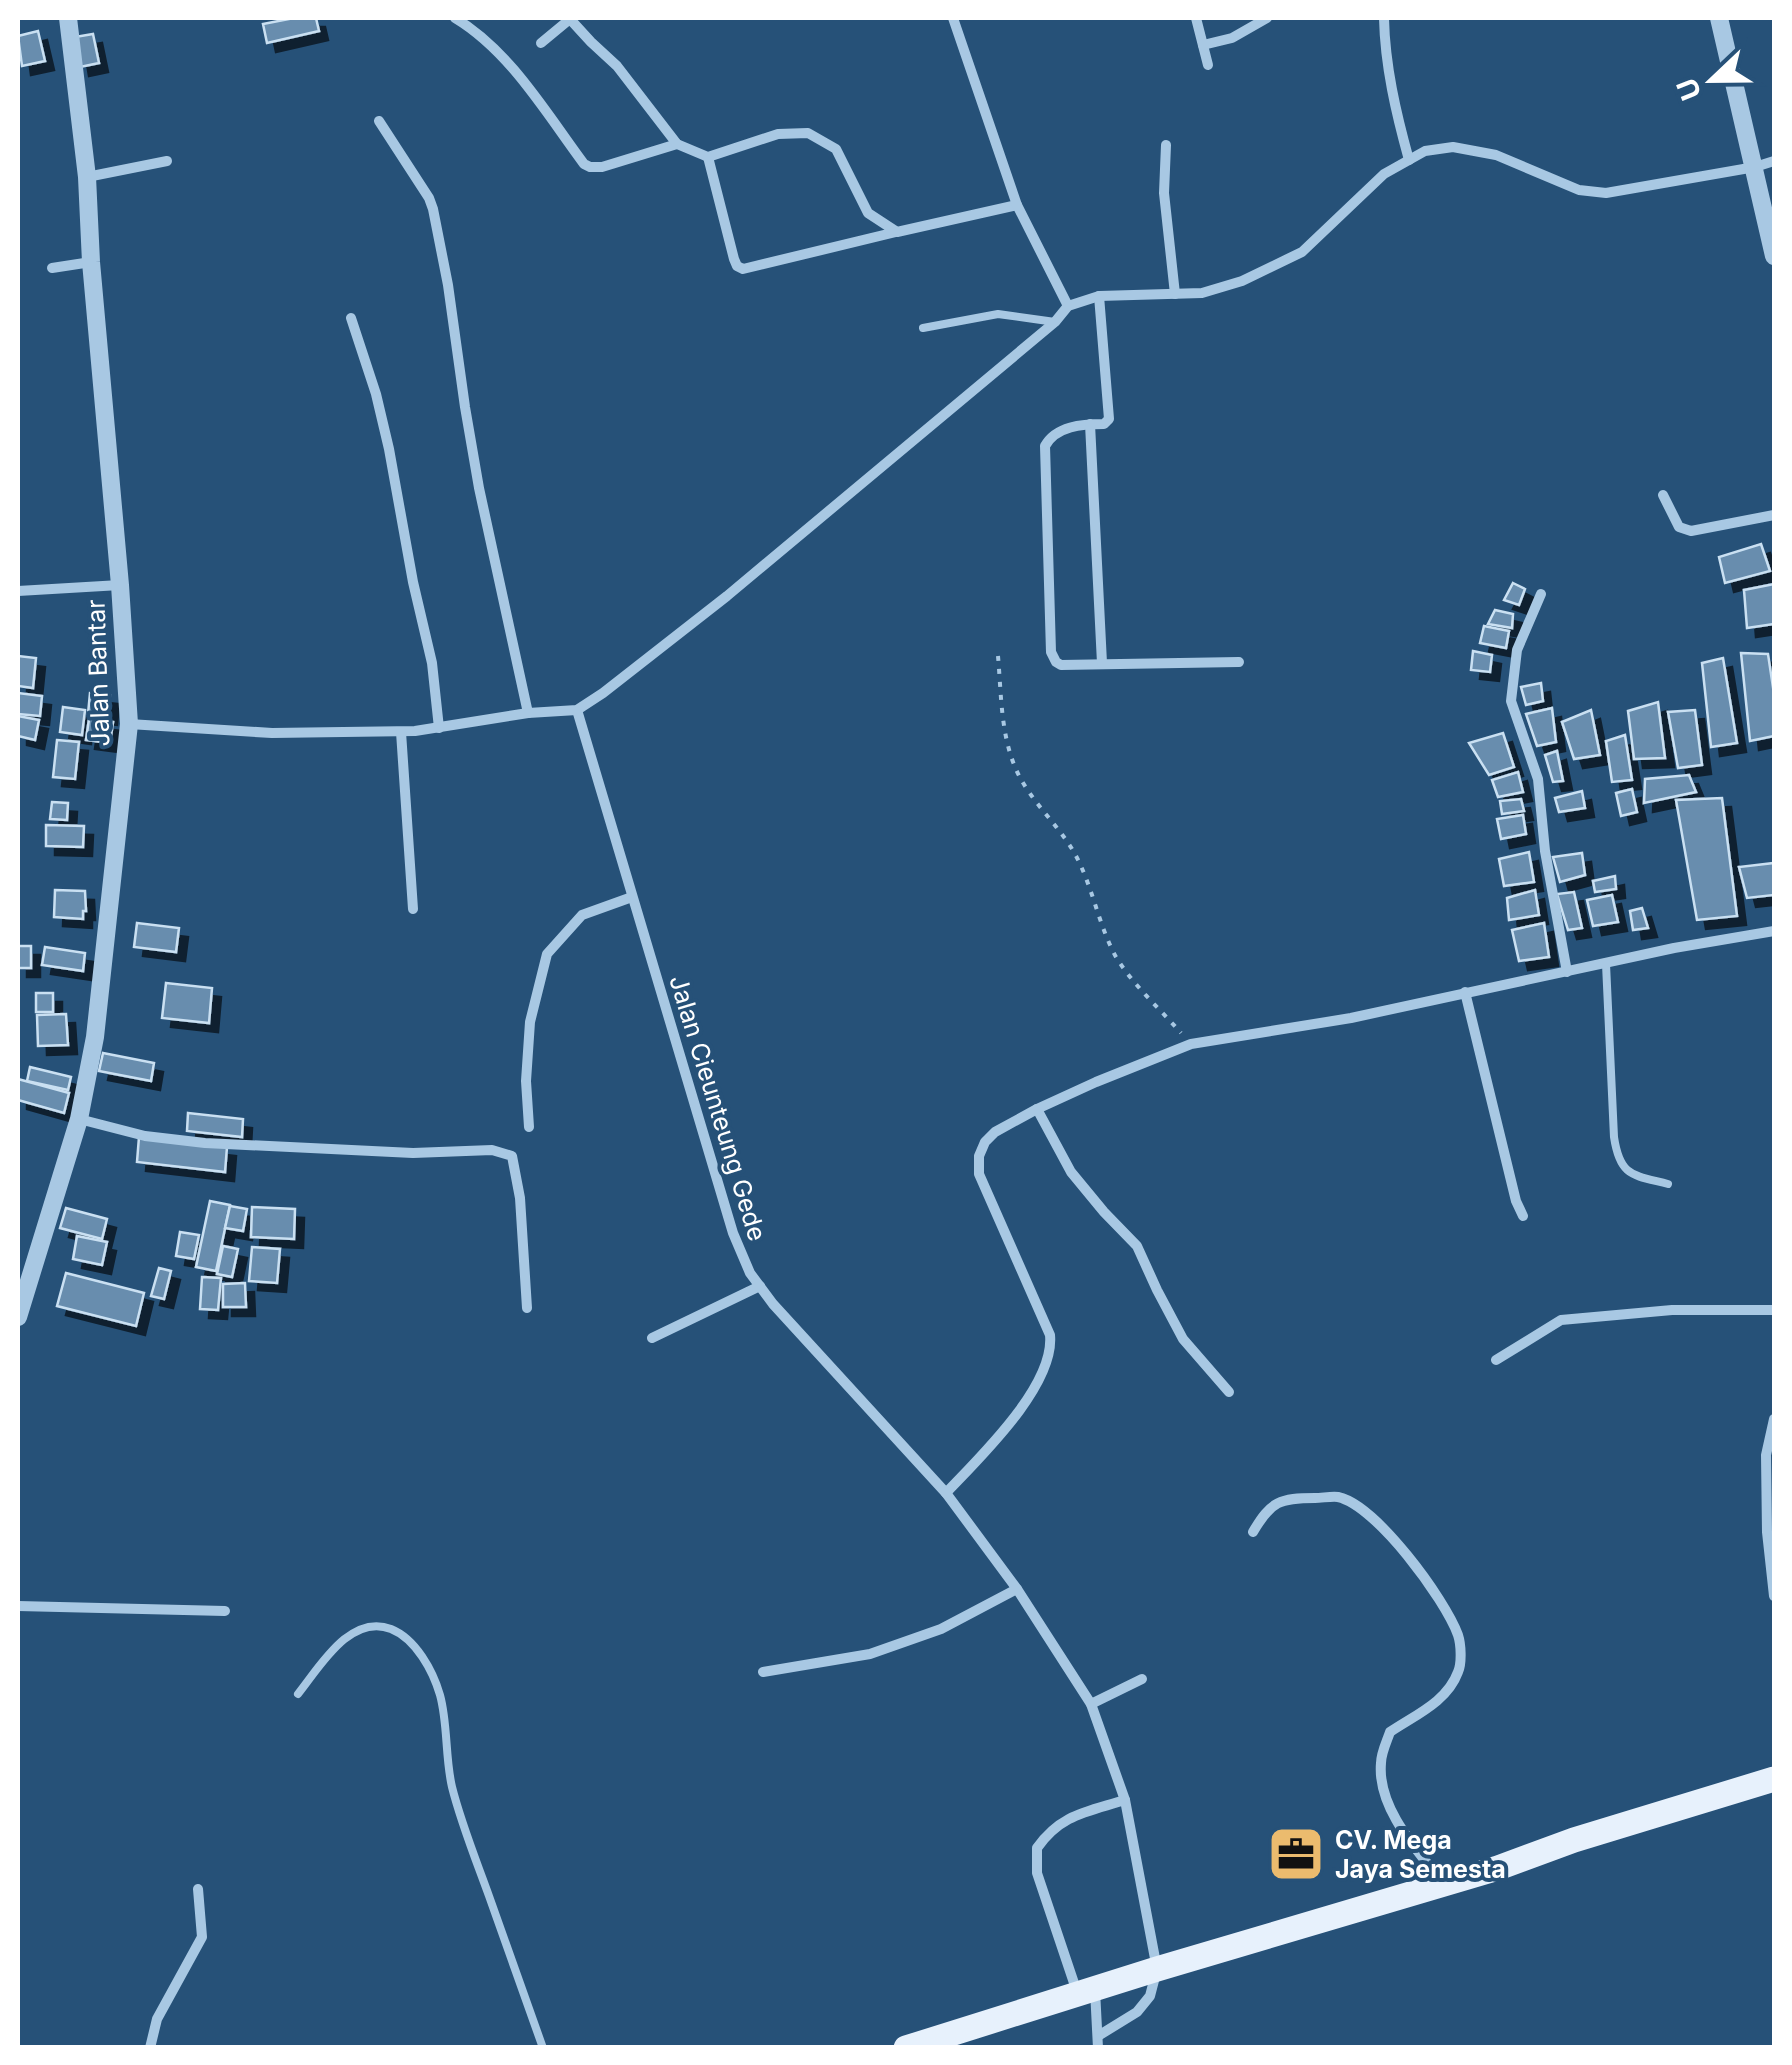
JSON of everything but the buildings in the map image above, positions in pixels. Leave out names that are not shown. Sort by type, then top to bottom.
[{"type":"main road","points":[[906,2048],[1498,1868],[1774,1779]]},
{"type":"street","name":"Jalan Bantar","points":[[18,1318],[79,1119],[95,1037],[129,724],[87,177],[68,18]]},
{"type":"street","points":[[455,18],[469,26],[512,68],[584,164],[602,167],[677,144]]},
{"type":"street","points":[[541,43],[570,18],[617,66],[677,144],[691,152],[708,157],[778,134],[808,133],[836,150],[868,213],[896,232]]},
{"type":"street","points":[[953,18],[1017,205],[1068,306]]},
{"type":"street","points":[[1196,18],[1208,65]]},
{"type":"street","points":[[1203,44],[1232,38],[1266,18]]},
{"type":"street","points":[[1384,18],[1386,60],[1410,160]]},
{"type":"street","points":[[1719,18],[1774,256]]},
{"type":"street","points":[[379,121],[433,209],[448,285],[464,406],[528,714]]},
{"type":"street","points":[[1166,145],[1164,193],[1174,294]]},
{"type":"street","points":[[129,724],[272,733],[401,732],[577,710],[728,596],[1055,322],[1068,306],[1099,296],[1202,294],[1242,282],[1302,252],[1384,174],[1425,151],[1452,147],[1496,155],[1579,190],[1606,194],[1774,161]]},
{"type":"street","points":[[708,157],[734,259],[743,269],[1017,205]]},
{"type":"street","points":[[87,177],[167,161]]},
{"type":"street","points":[[52,268],[91,262]]},
{"type":"street","points":[[1099,296],[1109,419],[1104,424],[1058,432],[1045,446],[1051,652],[1061,665],[1239,662]]},
{"type":"street","points":[[352,318],[390,449],[413,582],[432,663],[438,728]]},
{"type":"street","points":[[1090,424],[1102,663]]},
{"type":"street","points":[[1662,495],[1679,527],[1692,531],[1774,515]]},
{"type":"street","points":[[18,590],[120,585]]},
{"type":"street","points":[[1541,594],[1517,650],[1512,701],[1538,779],[1545,852],[1567,972]]},
{"type":"street","name":"Jalan Cieunteung Gede","points":[[577,710],[733,1233],[750,1273],[773,1304],[946,1493],[1017,1589],[1091,1704],[1125,1800],[1157,1970]]},
{"type":"street","points":[[401,732],[412,910]]},
{"type":"street","points":[[529,1126],[526,1082],[530,1022],[547,954],[582,916],[632,897]]},
{"type":"street","points":[[946,1493],[1024,1406],[1051,1348],[1050,1335],[979,1174],[979,1156],[995,1132],[1037,1108],[1192,1044],[1351,1018],[1674,948],[1774,931]]},
{"type":"street","points":[[1464,992],[1523,1216]]},
{"type":"street","points":[[1037,1108],[1071,1172],[1138,1246],[1183,1339],[1230,1392]]},
{"type":"street","points":[[79,1119],[145,1136],[205,1142],[413,1153],[504,1152],[512,1156],[520,1198],[526,1308]]},
{"type":"street","points":[[652,1338],[760,1286]]},
{"type":"street","points":[[1496,1360],[1562,1320],[1672,1310],[1774,1310]]},
{"type":"street","points":[[1774,1419],[1766,1456],[1774,1596]]},
{"type":"street","points":[[1253,1532],[1267,1509],[1291,1498],[1340,1497],[1372,1518],[1437,1593],[1459,1637],[1460,1669],[1446,1695],[1390,1732],[1380,1763],[1386,1797],[1402,1832],[1444,1884]]},
{"type":"street","points":[[763,1672],[870,1654],[941,1629],[1017,1589]]},
{"type":"street","points":[[18,1606],[224,1610]]},
{"type":"street","points":[[1091,1704],[1142,1679]]},
{"type":"street","points":[[1125,1800],[1055,1826],[1036,1848],[1037,1873],[1086,1992],[1098,2042],[1137,2012],[1150,1996],[1157,1970]]},
{"type":"street","points":[[150,2048],[157,2018],[202,1938],[198,1889]]},
{"type":"lane","points":[[923,328],[998,314],[1055,322]]},
{"type":"lane","points":[[1606,964],[1617,1157],[1633,1176],[1668,1184]]},
{"type":"lane","points":[[298,1694],[352,1632],[373,1626],[391,1629],[425,1659],[440,1696],[452,1786],[543,2048]]},
{"type":"path","points":[[998,656],[1007,745],[1013,765],[1067,839],[1117,958],[1192,1044]]},
{"type":"place","name":"CV. Mega Jaya Semesta","points":[[1296,1854]]}]
